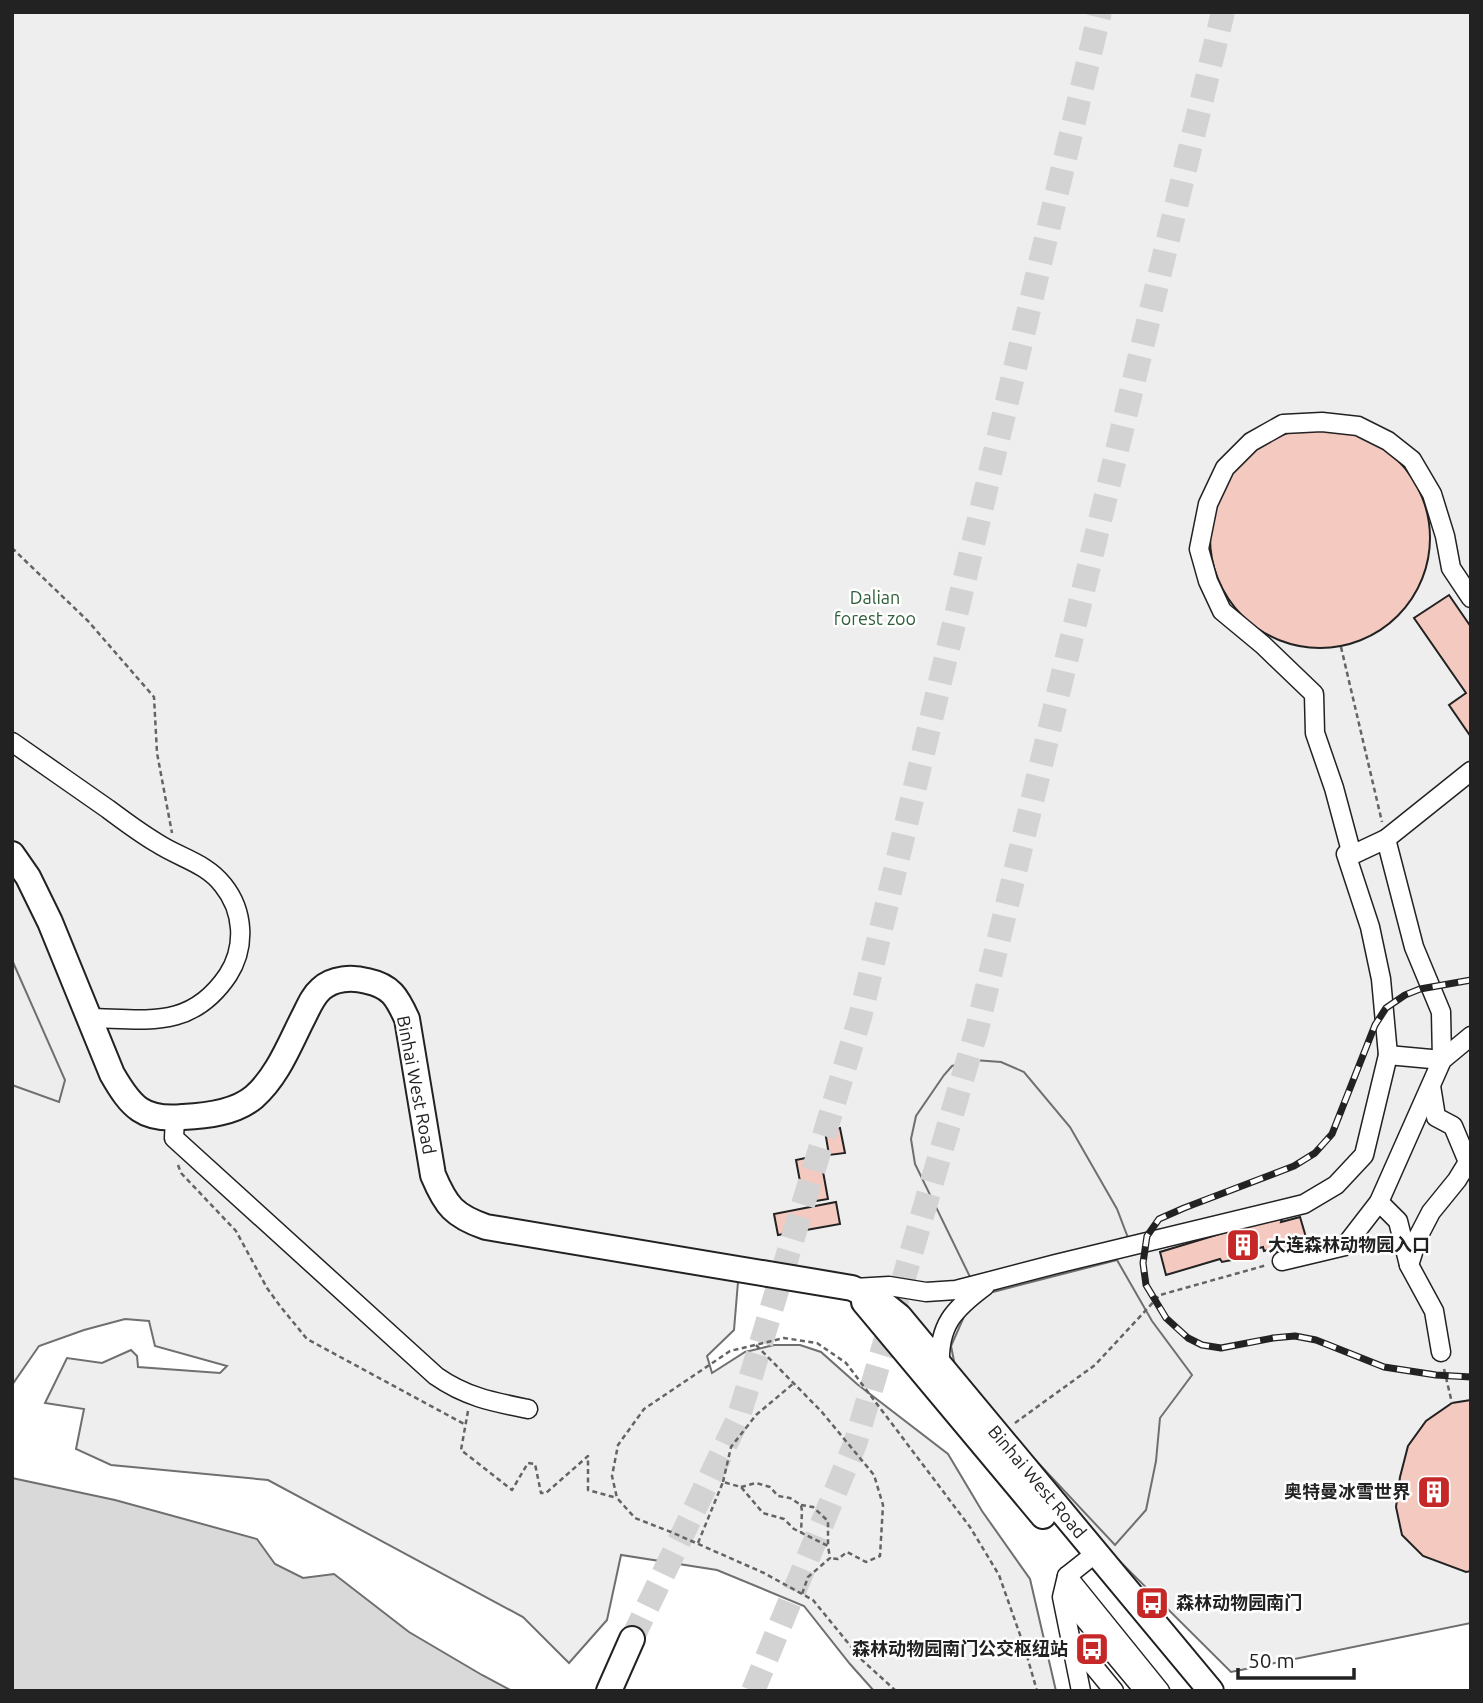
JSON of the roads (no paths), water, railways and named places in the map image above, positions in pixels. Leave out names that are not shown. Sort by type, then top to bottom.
[{"type":"highway","name":"Binhai West Road","points":[[12,854],[39,898],[112,1074],[125,1096],[138,1109],[175,1128],[236,1108],[264,1087],[276,1070],[313,998],[322,988],[332,981],[360,979],[390,990],[407,1019],[433,1175],[441,1194],[452,1209],[467,1220],[486,1227],[852,1288],[884,1304],[899,1316],[998,1435],[1082,1564],[1211,1691]]},
{"type":"highway","name":"Binhai West Road","points":[[852,1288],[1189,1691]]},
{"type":"highway","points":[[608,1691],[632,1639]]},
{"type":"street","points":[[1471,598],[1451,568],[1445,536],[1432,494],[1412,460],[1388,441],[1358,426],[1322,422],[1283,424],[1251,443],[1225,468],[1208,504],[1199,550],[1208,581],[1222,611],[1263,645],[1314,694],[1315,733],[1334,788],[1352,855],[1386,839],[1471,771]]},
{"type":"street","points":[[12,742],[157,843],[198,863],[213,874],[226,888],[240,919],[241,936],[233,968],[223,982],[195,1008],[178,1016],[159,1020],[89,1018]]},
{"type":"street","points":[[1282,1261],[1345,1247],[1379,1202],[1442,1060],[1441,1012],[1414,947],[1386,839]]},
{"type":"street","points":[[852,1288],[889,1286],[926,1292],[956,1290],[1304,1204],[1336,1185],[1364,1155],[1388,1055],[1381,979],[1370,928],[1346,854]]},
{"type":"street","points":[[1388,1055],[1442,1060],[1471,1036]]},
{"type":"street","points":[[1409,1265],[1418,1237],[1431,1212],[1468,1162],[1453,1126],[1436,1116],[1431,1085]]},
{"type":"street","points":[[175,1128],[436,1376],[454,1388],[472,1395],[528,1409]]},
{"type":"street","points":[[1379,1202],[1398,1222],[1409,1265],[1434,1311],[1441,1352]]},
{"type":"street","points":[[940,1366],[939,1347],[953,1315],[969,1298],[991,1282]]},
{"type":"street","points":[[1081,1691],[1062,1597],[1082,1564]]},
{"type":"street","points":[[1082,1564],[1071,1603],[1144,1691]]},
{"type":"street","points":[[1082,1564],[1160,1691]]},
{"type":"street","points":[[1062,1597],[1080,1632],[1128,1691]]},
{"type":"street","points":[[1070,1637],[1114,1691]]},
{"type":"street","points":[[1078,1672],[1093,1691]]},
{"type":"tunnel","points":[[632,1639],[738,1419],[860,1017],[1100,12]]},
{"type":"tunnel","points":[[753,1691],[855,1444],[977,1029],[1223,12]]},
{"type":"railway","points":[[1471,980],[1420,989],[1386,1008],[1375,1025],[1332,1134],[1315,1153],[1294,1166],[1159,1219],[1147,1236],[1143,1263],[1146,1285],[1166,1318],[1188,1338],[1202,1345],[1221,1348],[1295,1336],[1316,1340],[1384,1367],[1471,1377]]},
{"type":"place","name":"大连森林动物园入口","points":[[1243,1245]]},
{"type":"place","name":"奥特曼冰雪世界","points":[[1434,1492]]},
{"type":"place","name":"森林动物园南门","points":[[1152,1603]]},
{"type":"place","name":"森林动物园南门公交枢纽站","points":[[1092,1649]]},
{"type":"park label","name":"Dalian forest zoo","points":[[875,608]]}]
